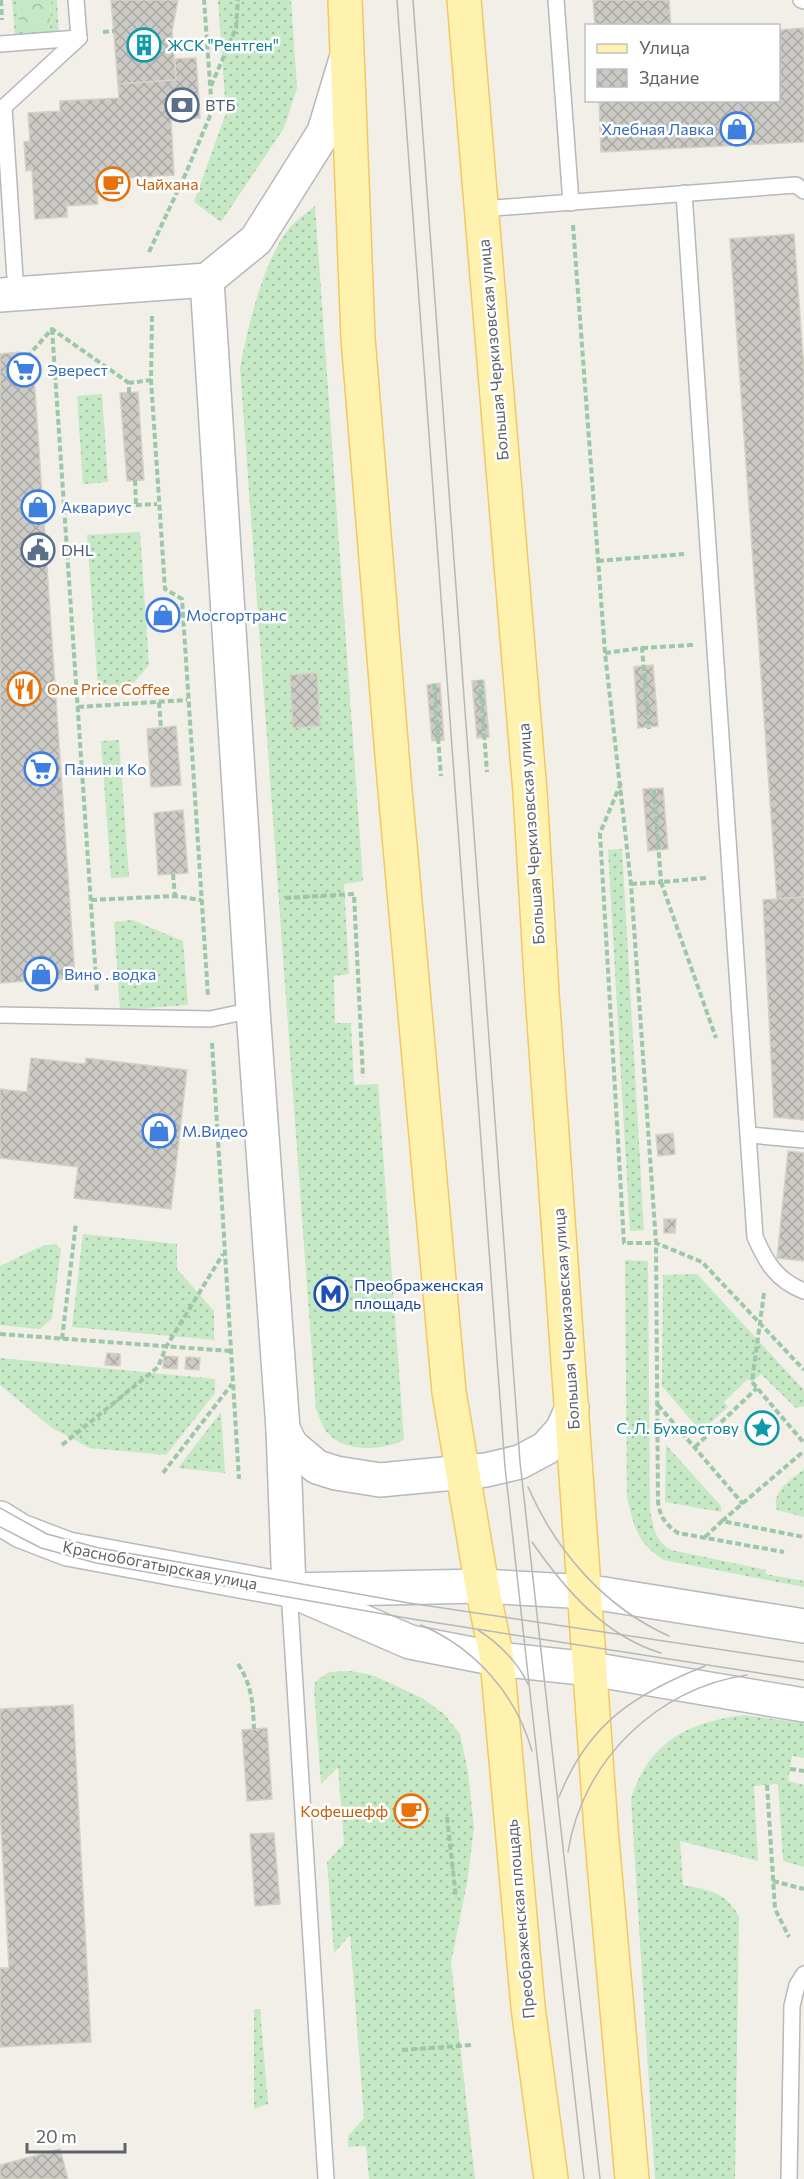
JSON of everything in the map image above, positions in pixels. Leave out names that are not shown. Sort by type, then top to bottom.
[{"type":"main road","points":[[345,0],[359,350],[393,767],[449,1392],[461,1472],[497,1659]]},
{"type":"main road","name":"Большая Черкизовская улица","points":[[464,0],[530,792],[542,993],[591,1669]]},
{"type":"main road","name":"Преображенская площадь","points":[[497,1659],[528,2007],[551,2179]]},
{"type":"main road","points":[[591,1669],[601,1829],[632,2179]]},
{"type":"street","points":[[8,294],[207,280],[256,240],[324,132],[348,52]]},
{"type":"street","points":[[207,280],[282,1429],[290,1590]]},
{"type":"street","points":[[282,1429],[291,1445],[302,1457],[336,1473],[380,1480],[506,1467],[546,1449],[562,1430],[572,1408]]},
{"type":"street","name":"Краснобогатырская улица","points":[[0,1518],[21,1531],[68,1549],[290,1590],[482,1586],[586,1593],[804,1626]]},
{"type":"street","name":"Краснобогатырская улица","points":[[290,1590],[410,1642],[497,1659],[591,1669],[804,1705]]},
{"type":"lane","points":[[76,0],[78,38]]},
{"type":"lane","points":[[556,0],[571,203]]},
{"type":"lane","points":[[0,44],[78,38]]},
{"type":"lane","points":[[8,294],[4,107],[78,38]]},
{"type":"lane","points":[[481,209],[796,185],[804,191]]},
{"type":"lane","points":[[684,193],[750,1135],[755,1237],[768,1265],[792,1286],[804,1291]]},
{"type":"lane","points":[[0,1015],[210,1019],[253,1010]]},
{"type":"lane","points":[[750,1135],[804,1140]]},
{"type":"lane","points":[[290,1590],[326,2179]]},
{"type":"lane","points":[[789,2179],[792,2006],[797,1985],[804,1974]]},
{"type":"path","points":[[148,254],[212,111],[204,0]]},
{"type":"path","points":[[210,87],[236,28],[238,0]]},
{"type":"path","points":[[99,40],[98,32],[114,31]]},
{"type":"path","points":[[571,203],[605,653],[621,783],[630,884],[656,1243],[660,1514],[667,1526],[678,1533],[784,1552]]},
{"type":"path","points":[[152,306],[151,380],[157,504],[165,589],[182,598],[239,1479]]},
{"type":"path","points":[[52,329],[129,383],[151,380]]},
{"type":"path","points":[[27,357],[52,329]]},
{"type":"path","points":[[52,329],[99,1017]]},
{"type":"path","points":[[129,383],[129,393]]},
{"type":"path","points":[[135,480],[136,505]]},
{"type":"path","points":[[64,509],[157,504]]},
{"type":"path","points":[[598,561],[709,552]]},
{"type":"path","points":[[605,653],[715,643]]},
{"type":"path","points":[[642,648],[649,729]]},
{"type":"path","points":[[480,680],[487,772]]},
{"type":"path","points":[[434,684],[441,776]]},
{"type":"path","points":[[78,707],[187,700]]},
{"type":"path","points":[[159,702],[161,728]]},
{"type":"path","points":[[621,783],[600,833],[624,1243],[656,1243],[702,1262],[804,1370]]},
{"type":"path","points":[[654,790],[661,882],[719,1047]]},
{"type":"path","points":[[173,874],[175,896]]},
{"type":"path","points":[[630,884],[732,877]]},
{"type":"path","points":[[285,898],[354,894],[363,1077]]},
{"type":"path","points":[[91,900],[175,896],[201,900]]},
{"type":"path","points":[[62,1339],[76,1223]]},
{"type":"path","points":[[62,1445],[158,1367],[166,1347],[224,1252]]},
{"type":"path","points":[[768,1265],[752,1382],[804,1443]]},
{"type":"path","points":[[0,1334],[230,1351]]},
{"type":"path","points":[[163,1473],[232,1383]]},
{"type":"path","points":[[694,1447],[757,1388]]},
{"type":"path","points":[[657,1404],[743,1504]]},
{"type":"path","points":[[704,1538],[804,1451]]},
{"type":"path","points":[[722,1521],[804,1537]]},
{"type":"path","points":[[238,1664],[247,1678],[253,1698],[254,1729]]},
{"type":"path","points":[[790,1769],[804,1771]]},
{"type":"path","points":[[767,1785],[775,1909],[789,1937]]},
{"type":"path","points":[[447,1817],[456,1898]]},
{"type":"path","points":[[772,1881],[804,1889]]},
{"type":"path","points":[[402,2050],[472,2045]]},
{"type":"green space","points":[[12,0],[17,0],[19,21],[50,27],[51,0],[57,0],[59,34],[15,37]]},
{"type":"green space","points":[[17,0],[51,0],[50,28],[26,28],[19,21]]},
{"type":"green space","points":[[218,0],[291,0],[297,88],[284,128],[221,222],[194,202],[226,113]]},
{"type":"green space","points":[[315,206],[363,881],[344,884],[349,974],[334,976],[335,1023],[351,1023],[354,1085],[378,1084],[404,1440],[374,1448],[352,1446],[333,1438],[326,1431],[316,1409],[240,368],[252,315],[270,261],[290,228]]},
{"type":"green space","points":[[102,394],[108,482],[83,484],[77,396]]},
{"type":"green space","points":[[140,532],[149,665],[130,687],[98,689],[87,535]]},
{"type":"green space","points":[[119,740],[129,877],[111,878],[101,741]]},
{"type":"green space","points":[[622,849],[644,1230],[630,1231],[608,850]]},
{"type":"green space","points":[[132,920],[183,941],[188,1005],[120,1010],[114,922]]},
{"type":"green space","points":[[83,1234],[177,1244],[177,1269],[214,1311],[214,1340],[72,1327]]},
{"type":"green space","points":[[55,1244],[61,1249],[52,1318],[40,1329],[0,1325],[0,1266],[42,1246]]},
{"type":"green space","points":[[625,1260],[648,1261],[650,1510],[658,1538],[671,1550],[766,1570],[765,1574],[804,1581],[804,1587],[664,1560],[642,1541],[627,1497]]},
{"type":"green space","points":[[697,1274],[804,1390],[804,1406],[796,1408],[761,1374],[752,1382],[748,1379],[724,1402],[728,1407],[708,1425],[696,1426],[662,1386],[663,1275]]},
{"type":"green space","points":[[0,1358],[215,1379],[215,1393],[166,1455],[90,1448],[52,1428],[0,1385]]},
{"type":"green space","points":[[221,1412],[225,1473],[178,1468]]},
{"type":"green space","points":[[666,1445],[721,1506],[721,1512],[665,1502]]},
{"type":"green space","points":[[804,1469],[804,1517],[777,1510],[779,1492]]},
{"type":"green space","points":[[350,1671],[372,1675],[422,1698],[444,1714],[460,1734],[468,1772],[474,1828],[467,1883],[451,1963],[475,2179],[369,2179],[366,2146],[348,2147],[348,2136],[364,2118],[350,1935],[334,1953],[327,1862],[344,1844],[338,1767],[321,1784],[314,1689],[315,1682],[329,1672]]},
{"type":"green space","points":[[743,1715],[804,1723],[804,1758],[792,1756],[788,1781],[804,1785],[804,1867],[783,1861],[778,1784],[754,1786],[758,1861],[680,1841],[683,1885],[723,1897],[739,1917],[735,2179],[655,2179],[631,1799],[648,1763],[659,1749],[672,1739],[704,1723]]},
{"type":"green space","points":[[254,2009],[260,2009],[268,2104],[254,2109]]},
{"type":"building","name":"ЖСК \"Рентген\"","points":[[111,0],[178,0],[172,31],[176,80],[118,84]]},
{"type":"building","points":[[593,0],[669,0],[671,24],[595,24]]},
{"type":"building","points":[[804,28],[804,142],[601,152],[599,102],[780,102],[780,30]]},
{"type":"building","points":[[196,58],[200,118],[171,120],[174,175],[128,178],[128,193],[97,194],[98,204],[67,206],[67,217],[35,219],[32,170],[26,171],[24,142],[30,141],[28,113],[60,111],[60,101],[119,98],[118,84],[176,80],[175,59]]},
{"type":"building","points":[[794,234],[804,370],[804,897],[777,899],[730,239]]},
{"type":"building","points":[[20,352],[33,362],[75,978],[0,983],[0,354]]},
{"type":"building","points":[[138,392],[144,480],[127,481],[120,393]]},
{"type":"building","points":[[176,606],[177,623],[156,624],[155,607]]},
{"type":"building","points":[[653,665],[658,726],[638,728],[634,667]]},
{"type":"building","points":[[317,673],[320,726],[293,728],[290,675]]},
{"type":"building","points":[[484,680],[489,737],[477,738],[472,681]]},
{"type":"building","points":[[440,683],[444,740],[432,741],[427,685]]},
{"type":"building","points":[[176,726],[181,785],[151,787],[147,729]]},
{"type":"building","points":[[663,788],[668,849],[648,851],[643,789]]},
{"type":"building","points":[[183,810],[188,873],[158,875],[154,813]]},
{"type":"building","points":[[804,897],[804,1120],[774,1117],[763,900]]},
{"type":"building","points":[[31,1058],[85,1064],[86,1058],[187,1070],[171,1209],[74,1198],[78,1167],[0,1158],[0,1089],[27,1092]]},
{"type":"building","points":[[673,1133],[675,1154],[658,1156],[656,1135]]},
{"type":"building","points":[[788,1151],[804,1153],[804,1261],[777,1258]]},
{"type":"building","points":[[664,1219],[676,1219],[675,1233],[664,1233]]},
{"type":"building","points":[[107,1353],[120,1354],[120,1366],[105,1365]]},
{"type":"building","points":[[164,1356],[178,1357],[177,1369],[163,1368]]},
{"type":"building","points":[[186,1357],[200,1358],[199,1370],[185,1369]]},
{"type":"building","points":[[73,1705],[91,2042],[0,2047],[0,1968],[9,1968],[0,1810],[0,1709]]},
{"type":"building","points":[[267,1728],[272,1799],[247,1801],[242,1730]]},
{"type":"building","points":[[274,1833],[280,1904],[255,1906],[250,1834]]},
{"type":"building","points":[[60,2149],[68,2179],[0,2179],[0,2165]]},
{"type":"tram line","points":[[397,0],[505,1467],[584,2179]]},
{"type":"tram line","points":[[413,0],[520,1462],[600,2179]]},
{"type":"tram line","points":[[528,1487],[553,1533],[585,1575],[623,1609],[669,1636]]},
{"type":"tram line","points":[[0,1508],[47,1534],[99,1548],[409,1603],[804,1662]]},
{"type":"tram line","points":[[0,1527],[41,1548],[96,1563],[406,1618],[804,1680]]},
{"type":"tram line","points":[[532,1542],[572,1593],[604,1623],[621,1635],[661,1653]]},
{"type":"tram line","points":[[421,1625],[459,1646],[491,1675],[516,1710],[532,1751]]},
{"type":"tram line","points":[[478,1630],[507,1654],[528,1684]]},
{"type":"tram line","points":[[559,1797],[584,1750],[616,1715],[656,1688],[705,1666]]},
{"type":"tram line","points":[[568,1852],[576,1819],[589,1788],[607,1759],[629,1734],[655,1713],[683,1695],[714,1683],[747,1675]]},
{"type":"place","name":"ЖСК \"Рентген\"","points":[[144,45]]},
{"type":"place","name":"ВТБ","points":[[182,105]]},
{"type":"place","name":"Хлебная Лавка","points":[[737,129]]},
{"type":"place","name":"Чайхана","points":[[113,184]]},
{"type":"place","name":"Эверест","points":[[24,370]]},
{"type":"place","name":"Аквариус","points":[[38,507]]},
{"type":"place","name":"DHL","points":[[38,550]]},
{"type":"place","name":"Мосгортранс","points":[[163,615]]},
{"type":"place","name":"One Price Coffee","points":[[24,689]]},
{"type":"place","name":"Панин и Ко","points":[[41,769]]},
{"type":"place","name":"Вино . водка","points":[[41,974]]},
{"type":"place","name":"М.Видео","points":[[159,1131]]},
{"type":"place","name":"Преображенская площадь","points":[[331,1294]]},
{"type":"place","name":"С. Л. Бухвостову","points":[[762,1428]]},
{"type":"place","name":"Кофешефф","points":[[411,1811]]}]
